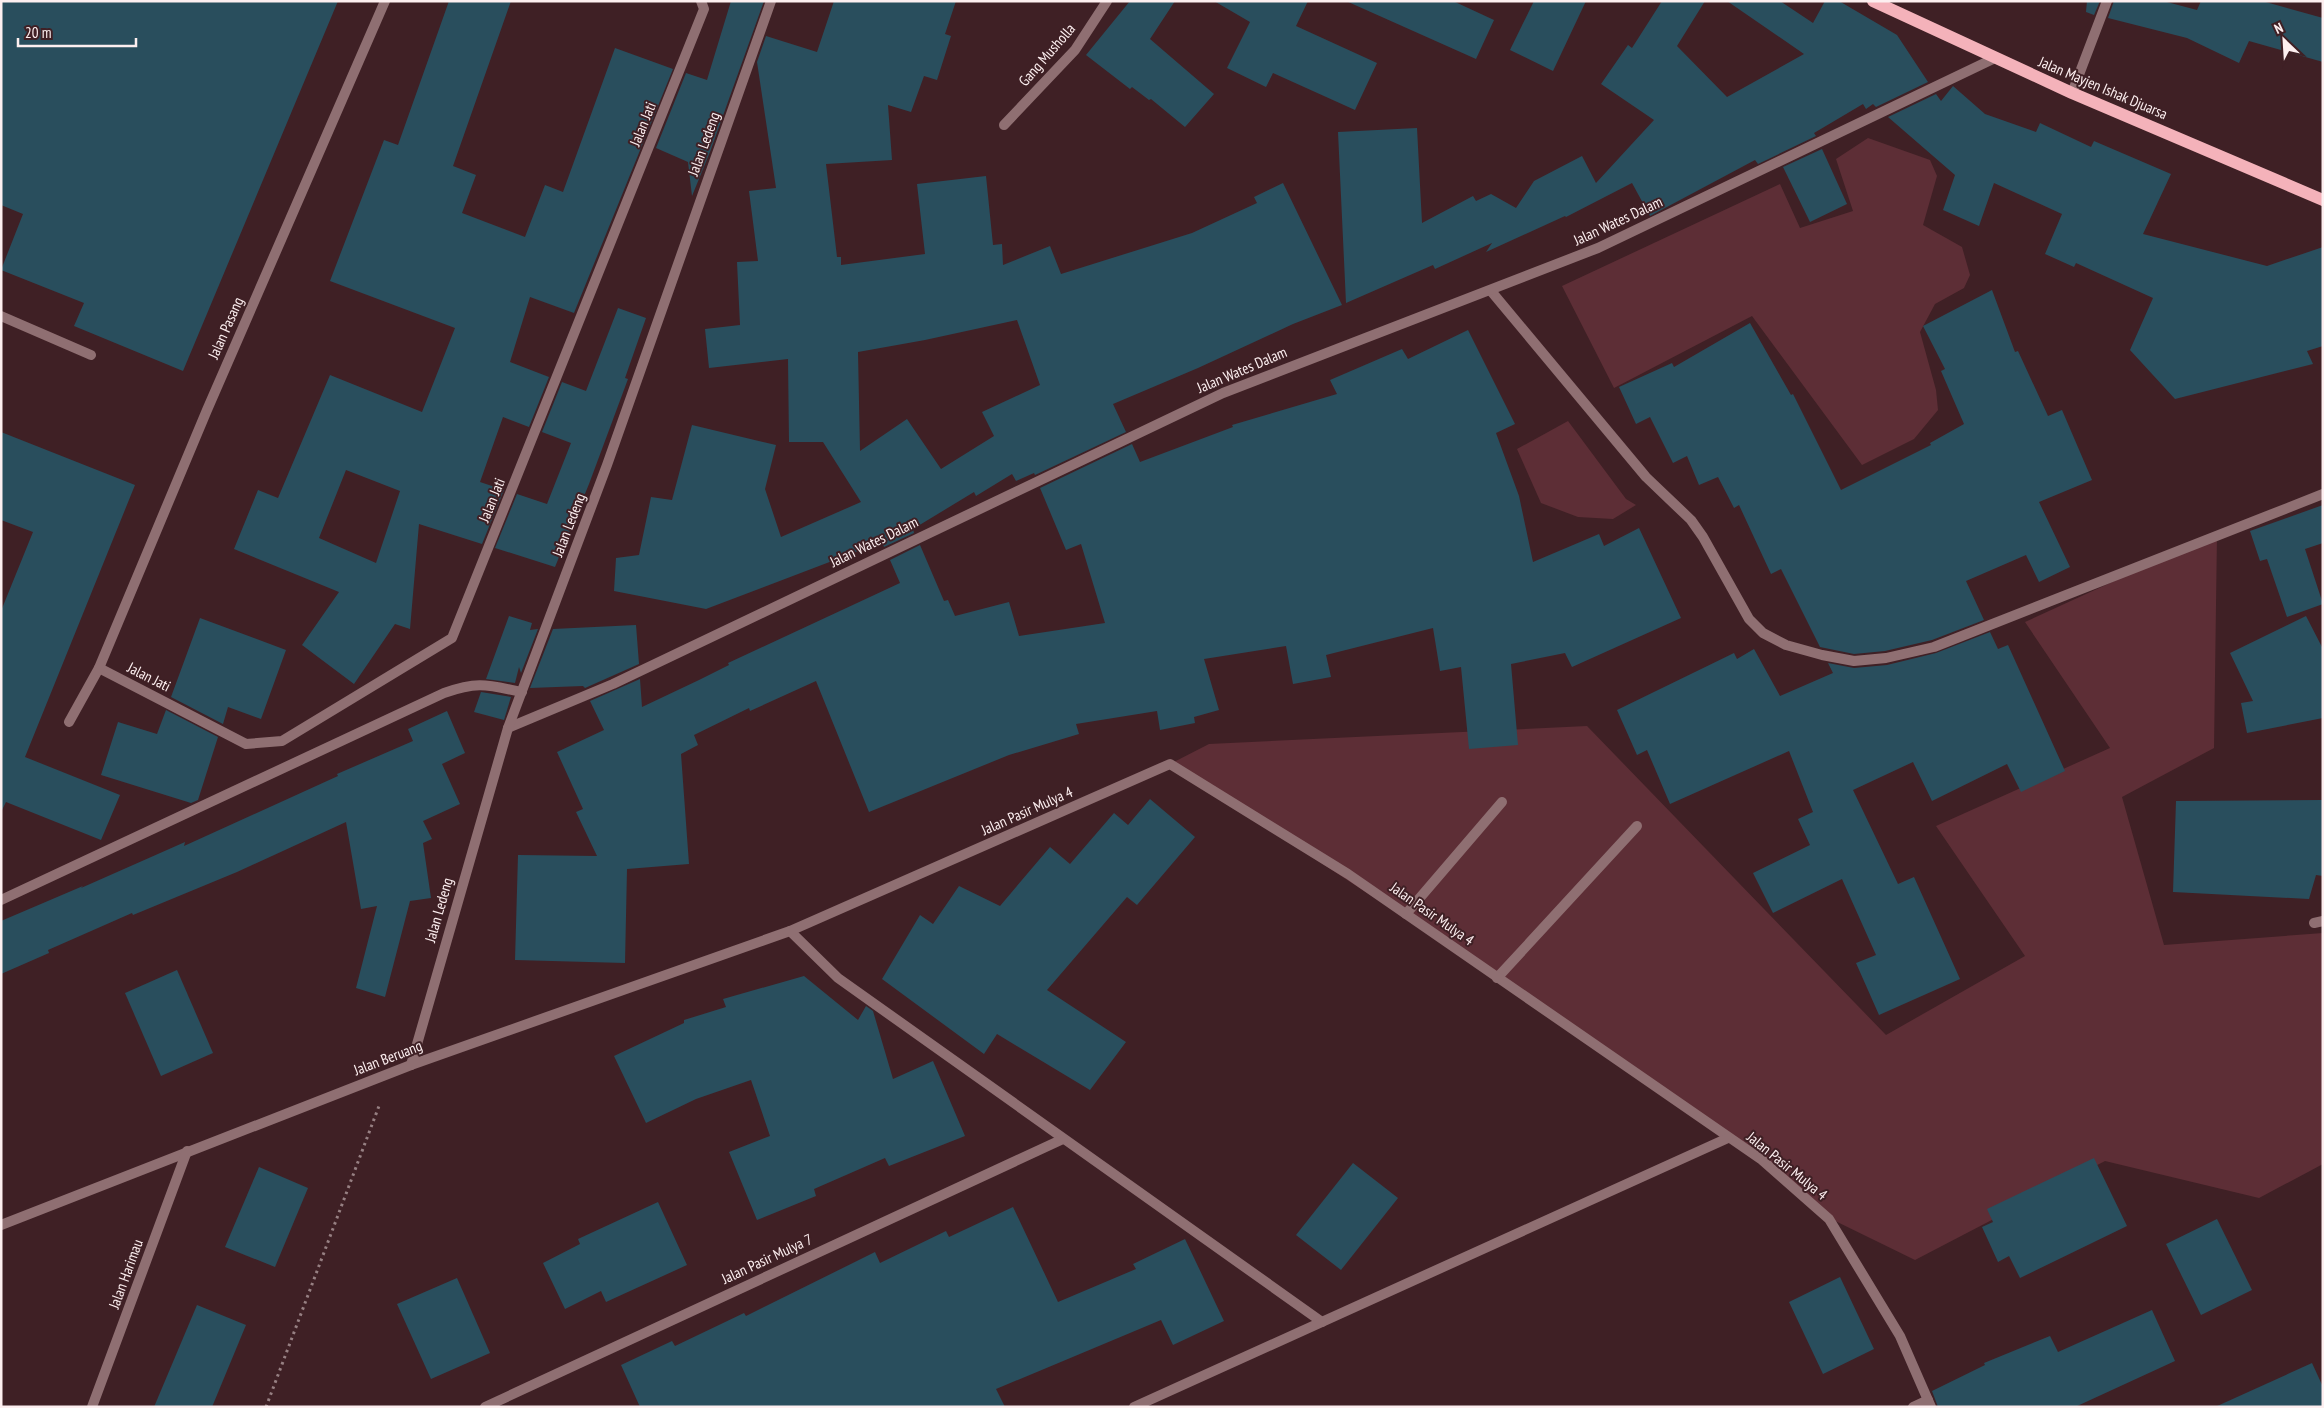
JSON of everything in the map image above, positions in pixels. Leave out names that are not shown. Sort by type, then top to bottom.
[{"type":"main road","name":"Jalan Mayjen Ishak Djuarsa","points":[[1873,1],[2072,93],[2323,200]]},
{"type":"street","name":"Jalan Pasang","points":[[69,722],[99,668],[207,410],[385,1]]},
{"type":"street","name":"Jalan Jati","points":[[99,668],[246,744],[260,743],[282,741],[452,638],[704,9],[701,1]]},
{"type":"street","name":"Jalan Ledeng","points":[[411,1065],[508,728],[607,466],[771,1]]},
{"type":"street","name":"Gang Musholla","points":[[1004,125],[1076,50],[1107,1]]},
{"type":"street","points":[[2072,93],[2107,1]]},
{"type":"street","name":"Jalan Wates Dalam","points":[[508,728],[613,684],[1223,393],[1598,248],[1995,58]]},
{"type":"street","points":[[1490,291],[1646,477],[1691,520],[1704,537],[1749,619],[1763,633],[1786,645],[1822,655],[1854,661],[1886,658],[1934,647],[2323,494]]},
{"type":"street","points":[[1,316],[91,355]]},
{"type":"street","points":[[1,900],[444,693],[464,686],[483,684],[522,692]]},
{"type":"street","name":"Jalan Pasir Mulya 4","points":[[790,931],[1170,764],[1348,874],[1762,1160],[1829,1218],[1900,1336],[1929,1403]]},
{"type":"street","points":[[1406,914],[1502,802]]},
{"type":"street","points":[[1497,978],[1637,826]]},
{"type":"street","points":[[790,931],[838,978],[1322,1322]]},
{"type":"street","name":"Jalan Beruang","points":[[1,1225],[411,1065],[790,931]]},
{"type":"street","points":[[1134,1407],[1728,1138]]},
{"type":"street","name":"Jalan Pasir Mulya 7","points":[[484,1407],[1062,1139]]},
{"type":"street","name":"Jalan Harimau","points":[[92,1407],[187,1151]]},
{"type":"street","points":[[1913,1407],[1929,1403]]},
{"type":"path","points":[[266,1407],[392,1073]]},
{"type":"shaded area","points":[[1868,138],[1930,160],[1937,176],[1923,225],[1962,247],[1970,275],[1964,288],[1935,304],[1920,332],[1936,390],[1938,410],[1914,439],[1862,465],[1752,316],[1614,388],[1562,286],[1780,184],[1800,228],[1853,211],[1836,159]]},
{"type":"shaded area","points":[[1568,421],[1626,499],[1636,505],[1613,519],[1578,517],[1541,503],[1517,449]]},
{"type":"shaded area","points":[[2217,534],[2214,748],[2122,797],[2164,945],[2323,933],[2323,1164],[2259,1198],[2105,1161],[1915,1260],[1825,1216],[1762,1160],[1497,978],[1170,764],[1209,744],[1587,726],[1886,1035],[2025,956],[1936,826],[2110,748],[2025,622]]},
{"type":"building","points":[[1,1],[338,1],[183,371],[74,326],[84,303],[1,270],[23,214],[1,205]]},
{"type":"building","points":[[449,1],[511,1],[453,166],[476,175],[462,213],[525,237],[545,185],[563,192],[615,48],[673,69],[574,313],[530,297],[510,362],[549,377],[529,427],[503,417],[480,482],[504,490],[482,544],[419,524],[410,629],[395,624],[354,684],[302,645],[339,592],[234,549],[258,490],[278,498],[330,375],[422,412],[455,328],[330,281],[384,140],[398,145]],"holes":[[[346,470],[400,491],[376,563],[319,538]]]},
{"type":"building","points":[[731,1],[764,1],[710,152],[692,196],[688,162],[656,148],[686,73],[707,80]]},
{"type":"building","points":[[834,1],[956,1],[945,34],[951,36],[937,80],[924,76],[911,112],[888,105],[892,160],[826,164],[837,257],[841,257],[841,265],[925,254],[917,184],[986,176],[993,245],[1002,244],[1003,265],[1050,246],[1061,274],[1192,233],[1257,203],[1254,197],[1283,183],[1342,305],[1293,324],[1198,368],[1113,404],[1126,432],[1035,475],[1034,473],[1016,481],[1012,474],[976,496],[974,492],[913,529],[914,533],[884,547],[882,542],[706,609],[614,591],[616,558],[639,555],[651,497],[672,500],[692,425],[776,445],[765,489],[781,537],[861,502],[823,442],[789,442],[788,359],[709,368],[705,329],[740,325],[737,262],[758,261],[749,191],[776,188],[757,62],[766,36],[817,52]],"holes":[[[1017,320],[1040,385],[982,412],[994,436],[941,469],[907,419],[860,451],[858,352]]]},
{"type":"building","points":[[1130,1],[1175,1],[1150,39],[1214,94],[1185,127],[1151,99],[1149,100],[1132,87],[1130,89],[1086,55]]},
{"type":"building","points":[[1214,1],[1308,1],[1296,26],[1377,63],[1355,110],[1273,73],[1266,87],[1227,68],[1250,22]]},
{"type":"building","points":[[1346,1],[1453,1],[1494,20],[1476,59]]},
{"type":"building","points":[[1534,1],[1586,1],[1553,71],[1510,50]]},
{"type":"building","points":[[1662,1],[1705,1],[1677,46],[1727,97],[1804,54],[1727,1],[1780,1],[1813,23],[1825,1],[1839,1],[1897,35],[1928,82],[1876,107],[1873,104],[1866,109],[1863,104],[1814,133],[1816,136],[1758,164],[1755,160],[1650,216],[1632,183],[1566,217],[1486,252],[1492,243],[1435,269],[1433,265],[1346,303],[1338,132],[1417,128],[1422,223],[1473,196],[1476,201],[1491,194],[1516,208],[1534,181],[1582,156],[1596,183],[1654,120],[1601,84],[1628,45],[1632,48]]},
{"type":"building","points":[[2087,1],[2100,1],[2094,15],[2086,12]]},
{"type":"building","points":[[2114,1],[2163,1],[2197,10],[2201,1],[2262,1],[2323,18],[2323,62],[2249,41],[2239,63],[2187,38],[2108,18]]},
{"type":"building","points":[[1953,86],[1985,114],[2036,132],[2040,123],[2091,147],[2094,141],[2171,174],[2143,234],[2267,266],[2323,247],[2323,346],[2307,351],[2313,364],[2175,399],[2130,350],[2153,298],[2076,263],[2074,267],[2045,254],[2062,214],[1994,183],[1979,226],[1943,210],[1955,175],[1888,117],[1936,94],[1941,101]]},
{"type":"building","points":[[1822,149],[1847,204],[1810,222],[1783,167]]},
{"type":"building","points":[[1992,290],[2015,352],[2018,351],[2048,416],[2062,410],[2092,480],[2039,502],[2070,567],[2039,582],[2026,555],[1966,581],[1984,620],[1932,640],[1885,651],[1854,654],[1820,647],[1781,569],[1771,574],[1739,505],[1734,508],[1718,477],[1699,485],[1687,456],[1673,463],[1650,417],[1636,424],[1619,387],[1672,363],[1674,367],[1750,323],[1791,395],[1793,394],[1841,490],[1931,445],[1930,443],[1964,424],[1941,371],[1945,369],[1923,326]]},
{"type":"building","points":[[618,308],[646,318],[625,378],[628,379],[589,484],[555,567],[495,548],[517,494],[547,504],[571,443],[542,432],[562,382],[586,391]]},
{"type":"building","points":[[1468,330],[1515,424],[1496,433],[1519,496],[1533,562],[1599,534],[1604,546],[1639,528],[1681,618],[1572,667],[1565,653],[1511,664],[1518,745],[1469,749],[1461,667],[1440,671],[1433,628],[1326,655],[1331,677],[1293,684],[1286,646],[1204,659],[1219,710],[1194,717],[1195,723],[1160,730],[1157,711],[1076,724],[1079,734],[1009,755],[869,812],[816,681],[750,711],[749,708],[694,735],[698,745],[681,754],[689,864],[627,869],[625,963],[515,960],[518,855],[597,856],[576,812],[583,809],[557,752],[604,730],[590,701],[640,679],[642,707],[729,665],[728,663],[900,583],[890,560],[920,545],[944,601],[948,600],[955,616],[1009,602],[1019,636],[1105,623],[1081,544],[1066,550],[1040,488],[1132,444],[1140,462],[1233,427],[1232,425],[1337,394],[1330,380],[1402,349],[1408,359]]},
{"type":"building","points":[[1,432],[135,485],[25,757],[120,795],[101,840],[6,802],[1,812],[1,611],[33,532],[1,520]]},
{"type":"building","points":[[2323,505],[2323,543],[2305,549],[2323,604],[2287,617],[2267,559],[2260,561],[2250,531]]},
{"type":"building","points":[[509,616],[532,623],[530,630],[538,629],[521,673],[519,667],[515,683],[486,679]]},
{"type":"building","points":[[2306,616],[2323,649],[2323,718],[2247,733],[2241,703],[2253,701],[2230,653]]},
{"type":"building","points":[[200,618],[286,650],[261,719],[228,707],[223,724],[171,697]]},
{"type":"building","points":[[636,625],[639,664],[585,688],[583,686],[530,688],[553,629]]},
{"type":"building","points":[[1990,632],[1998,649],[2008,645],[2065,771],[2021,792],[2007,764],[1932,801],[1913,762],[1853,790],[1898,884],[1914,877],[1960,979],[1879,1015],[1856,963],[1876,955],[1842,879],[1773,913],[1753,873],[1810,845],[1798,819],[1813,812],[1789,751],[1670,804],[1647,750],[1637,755],[1617,710],[1734,653],[1737,659],[1754,649],[1780,696],[1833,673],[1828,663],[1854,668],[1887,665],[1936,653]]},
{"type":"building","points":[[481,692],[511,697],[504,720],[474,712]]},
{"type":"building","points":[[166,710],[218,737],[198,800],[191,803],[101,775],[118,722],[157,734]]},
{"type":"building","points":[[447,711],[465,753],[442,764],[460,804],[423,821],[432,839],[423,843],[431,898],[410,901],[385,997],[356,988],[377,906],[361,909],[346,822],[237,872],[133,915],[132,913],[48,950],[49,953],[1,974],[1,921],[185,842],[184,846],[338,776],[337,774],[413,741],[408,729]]},
{"type":"building","points":[[1150,799],[1195,837],[1137,905],[1127,897],[1047,990],[1126,1042],[1090,1090],[997,1034],[984,1054],[882,979],[920,915],[933,924],[959,886],[1000,906],[1050,847],[1070,864],[1114,813],[1128,825]]},
{"type":"building","points":[[2323,800],[2323,876],[2316,875],[2309,899],[2173,892],[2176,801]]},
{"type":"building","points":[[177,970],[213,1053],[161,1076],[125,993]]},
{"type":"building","points":[[804,976],[858,1020],[866,1006],[873,1011],[893,1079],[933,1061],[965,1136],[889,1166],[885,1158],[814,1189],[816,1196],[757,1220],[729,1152],[770,1136],[751,1080],[696,1099],[646,1123],[614,1056],[684,1023],[684,1020],[726,1007],[723,999]]},
{"type":"building","points":[[2094,1158],[2127,1226],[2020,1278],[2009,1256],[1998,1262],[1982,1227],[1993,1222],[1987,1209]]},
{"type":"building","points":[[1353,1163],[1398,1198],[1341,1270],[1296,1235]]},
{"type":"building","points":[[259,1167],[308,1188],[275,1267],[225,1247]]},
{"type":"building","points":[[658,1202],[687,1265],[606,1302],[601,1291],[565,1309],[543,1263],[580,1244],[578,1239]]},
{"type":"building","points":[[1013,1207],[1058,1302],[1136,1269],[1133,1264],[1185,1239],[1224,1321],[1173,1345],[1161,1320],[996,1389],[1005,1407],[640,1407],[621,1365],[672,1341],[675,1346],[744,1313],[746,1316],[875,1252],[880,1263],[946,1231],[949,1237]]},
{"type":"building","points":[[2217,1219],[2252,1290],[2201,1315],[2166,1244]]},
{"type":"building","points":[[1840,1277],[1874,1349],[1823,1374],[1789,1302]]},
{"type":"building","points":[[457,1278],[490,1353],[431,1379],[397,1304]]},
{"type":"building","points":[[197,1305],[246,1325],[212,1407],[154,1407]]},
{"type":"building","points":[[2152,1310],[2175,1361],[2075,1407],[1938,1407],[1932,1391],[1985,1365],[1984,1363],[2050,1336],[2058,1352]]},
{"type":"building","points":[[2312,1363],[2323,1387],[2323,1407],[2215,1407]]}]
